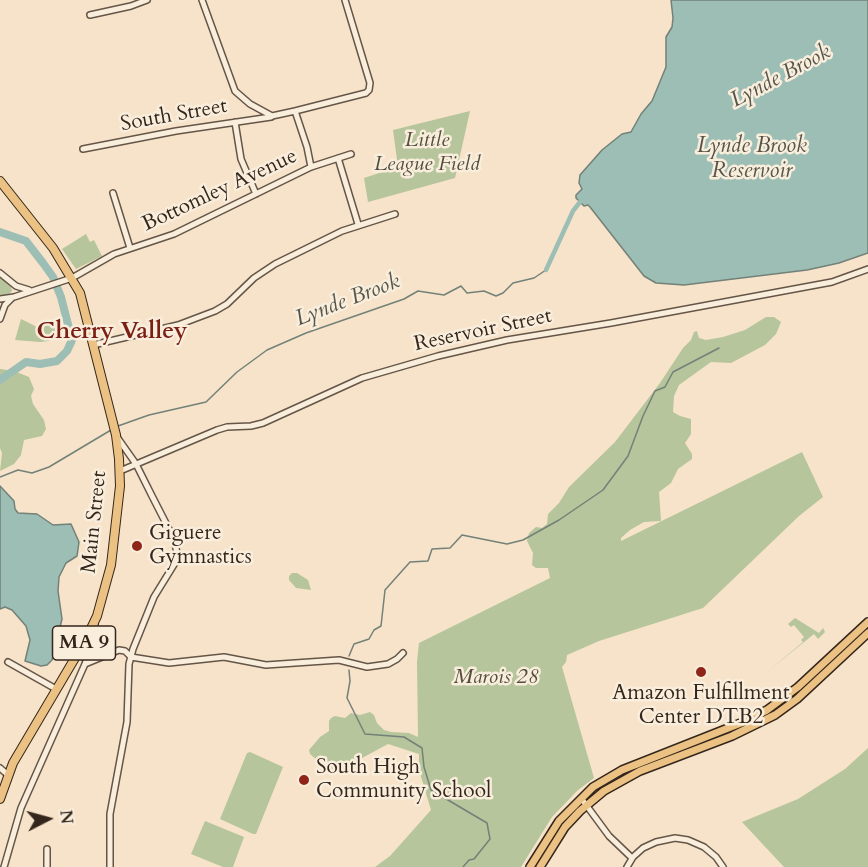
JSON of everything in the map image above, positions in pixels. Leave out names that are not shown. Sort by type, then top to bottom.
[{"type":"highway","name":"Main Street","points":[[0,181],[53,248],[81,297],[114,430],[120,471],[119,502],[111,565],[95,620],[8,775],[0,799]]},
{"type":"main road","points":[[530,867],[553,829],[581,798],[603,780],[767,710],[798,687],[868,622]]},
{"type":"main road","points":[[540,867],[560,834],[586,805],[604,791],[631,776],[732,736],[775,715],[797,699],[868,633]]},
{"type":"street","points":[[90,15],[147,0]]},
{"type":"street","points":[[202,0],[235,91],[250,104],[272,116]]},
{"type":"street","name":"South Street","points":[[83,149],[272,116],[366,93],[370,90],[370,83],[345,0]]},
{"type":"street","points":[[295,111],[311,167]]},
{"type":"street","points":[[235,122],[241,159],[256,194]]},
{"type":"street","name":"Bottomley Avenue","points":[[0,298],[14,297],[72,278],[114,254],[178,232],[311,167],[351,154]]},
{"type":"street","points":[[338,158],[358,224]]},
{"type":"street","points":[[113,193],[130,248]]},
{"type":"street","points":[[93,345],[175,326],[218,310],[269,267],[358,224],[395,214]]},
{"type":"street","name":"Reservoir Street","points":[[120,471],[224,428],[262,423],[362,378],[438,356],[507,340],[601,325],[836,281],[868,269]]},
{"type":"street","points":[[0,273],[16,286],[31,290]]},
{"type":"street","points":[[0,319],[5,305],[14,297]]},
{"type":"street","points":[[110,867],[110,817],[128,715],[127,679],[131,657],[154,597],[175,563],[177,553],[174,539],[136,464],[114,430]]},
{"type":"street","points":[[3,867],[25,800],[85,664],[93,641],[95,620]]},
{"type":"street","points":[[85,664],[117,651],[124,651],[131,657],[169,663],[224,657],[266,665],[339,660],[374,667],[392,662],[403,653]]},
{"type":"street","points":[[8,662],[56,689]]},
{"type":"street","points":[[0,768],[8,775]]},
{"type":"street","points":[[581,798],[609,836],[632,858]]},
{"type":"street","points":[[627,867],[632,858],[651,844],[679,838],[704,847],[716,857],[723,867]]},
{"type":"street","points":[[47,849],[47,867]]},
{"type":"green space","name":"Little League Field","points":[[470,111],[455,178],[368,202],[364,178],[398,167],[393,130]]},
{"type":"green space","points":[[86,234],[90,242],[94,240],[102,256],[76,269],[62,249]]},
{"type":"green space","points":[[0,278],[11,287],[12,291],[8,295],[0,296]]},
{"type":"green space","name":"Marois 28","points":[[766,317],[774,317],[781,322],[776,334],[765,345],[731,363],[711,362],[679,385],[674,396],[673,412],[691,419],[691,434],[685,443],[692,454],[692,459],[678,469],[671,483],[659,492],[661,521],[644,522],[630,530],[621,538],[621,541],[802,452],[823,497],[799,516],[703,608],[599,641],[567,655],[562,667],[594,778],[578,790],[552,817],[521,867],[375,867],[390,856],[431,810],[419,770],[419,754],[388,744],[338,771],[324,766],[310,754],[309,750],[320,737],[329,731],[331,718],[335,716],[345,718],[351,713],[360,715],[370,712],[384,730],[409,733],[418,737],[419,643],[550,578],[548,568],[536,568],[532,565],[533,553],[527,541],[529,533],[536,527],[542,528],[547,524],[548,514],[559,503],[569,487],[615,442],[691,340],[694,332],[697,331],[699,338],[706,340],[723,337],[745,330]]},
{"type":"green space","points":[[21,319],[37,327],[55,322],[60,327],[60,334],[49,341],[15,340]]},
{"type":"green space","points":[[0,369],[29,377],[34,389],[31,396],[33,404],[44,420],[46,429],[42,436],[24,440],[21,455],[14,464],[0,471],[2,453],[0,448]]},
{"type":"green space","points":[[292,573],[297,573],[308,580],[311,590],[296,588],[289,580]]},
{"type":"green space","points":[[795,618],[819,633],[823,628],[825,632],[818,639],[814,634],[767,672],[803,642],[801,640],[804,637],[794,625],[791,627],[788,624]]},
{"type":"green space","points":[[868,748],[868,867],[784,867],[742,822],[798,799],[845,769]]},
{"type":"green space","points":[[250,752],[283,767],[256,834],[220,819],[247,753]]},
{"type":"green space","points":[[205,821],[244,837],[233,867],[223,867],[191,854]]},
{"type":"water","name":"Lynde Brook Reservoir","points":[[671,0],[868,0],[868,253],[839,263],[807,270],[684,285],[656,283],[644,276],[590,207],[584,206],[576,198],[582,189],[579,183],[580,175],[602,150],[622,134],[631,132],[641,114],[652,101],[666,67],[666,37],[672,27],[673,18]]},
{"type":"water","points":[[0,486],[14,501],[18,513],[37,514],[53,525],[71,524],[79,542],[77,556],[66,563],[59,577],[58,591],[62,619],[52,660],[47,665],[41,666],[25,661],[30,640],[26,626],[12,610],[5,607],[0,609]]},
{"type":"waterway","name":"Lynde Brook","points":[[546,270],[573,211],[580,202]]},
{"type":"waterway","points":[[0,232],[26,241],[53,277],[61,297],[72,340],[67,351],[57,361],[40,364],[26,362],[0,380]]},
{"type":"waterway","name":"Lynde Brook","points":[[118,426],[149,415],[206,402],[237,372],[267,350],[306,333],[404,299],[418,291],[444,295],[461,286],[467,293],[484,291],[496,296],[503,293],[513,283],[534,278],[546,270]]},
{"type":"waterway","points":[[349,656],[354,644],[369,639],[374,630],[381,626],[385,590],[410,562],[428,561],[432,549],[450,548],[462,535],[507,544],[523,540],[559,520],[603,490],[628,456],[655,391],[665,387],[673,372],[719,348]]},
{"type":"waterway","name":"Lynde Brook","points":[[0,477],[18,470],[32,473],[49,467],[111,430]]},
{"type":"waterway","points":[[349,670],[347,698],[365,734],[404,737],[422,748],[424,767],[431,790],[487,823],[490,839],[474,859],[469,860],[463,867]]},
{"type":"place","name":"Giguere Gymnastics","points":[[137,546]]},
{"type":"place","name":"Amazon Fulfillment Center DTB2","points":[[701,672]]},
{"type":"place","name":"South High Community School","points":[[304,780]]},
{"type":"district","name":"Cherry Valley","points":[[112,332]]}]
